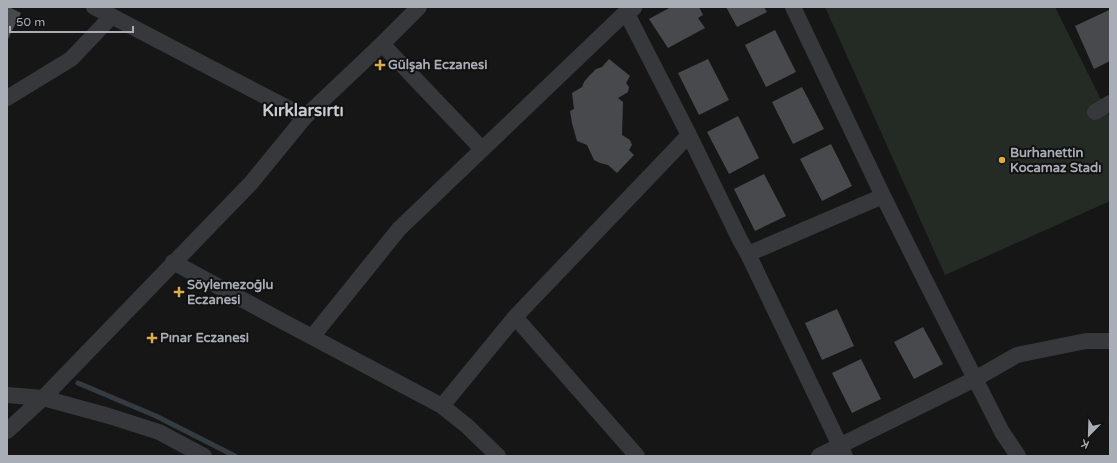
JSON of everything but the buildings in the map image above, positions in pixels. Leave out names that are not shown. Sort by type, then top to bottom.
[{"type":"street","points":[[94,7],[306,117]]},
{"type":"street","points":[[7,431],[43,398],[251,183],[306,117],[419,7]]},
{"type":"street","points":[[792,7],[883,196],[975,379],[1002,432],[1018,456]]},
{"type":"street","points":[[312,337],[399,229],[482,149],[486,147],[631,10],[689,135],[748,254],[842,451]]},
{"type":"street","points":[[7,98],[71,59],[112,16]]},
{"type":"street","points":[[382,44],[482,149]]},
{"type":"street","points":[[1095,112],[1110,102]]},
{"type":"street","points":[[442,406],[515,317],[689,135]]},
{"type":"street","points":[[748,254],[883,196]]},
{"type":"street","points":[[173,262],[442,406],[467,426],[498,456]]},
{"type":"street","points":[[515,317],[637,456]]},
{"type":"street","points":[[819,456],[842,451],[1017,355],[1086,341],[1110,341]]},
{"type":"street","points":[[7,395],[43,398],[109,416],[159,432],[204,456]]},
{"type":"shaded area","name":"Burhanettin Kocamaz Stadı","points":[[825,7],[1055,7],[1110,118],[1110,201],[945,275]]},
{"type":"waterway","points":[[78,383],[156,416],[235,456]]},
{"type":"place","name":"Gülşah Eczanesi","points":[[380,65]]},
{"type":"place","name":"Burhanettin Kocamaz Stadı","points":[[1002,160]]},
{"type":"place","name":"Söylemezoğlu Eczanesi","points":[[179,292]]},
{"type":"place","name":"Pınar Eczanesi","points":[[152,338]]},
{"type":"district","name":"Kırklarsırtı","points":[[303,110]]}]
